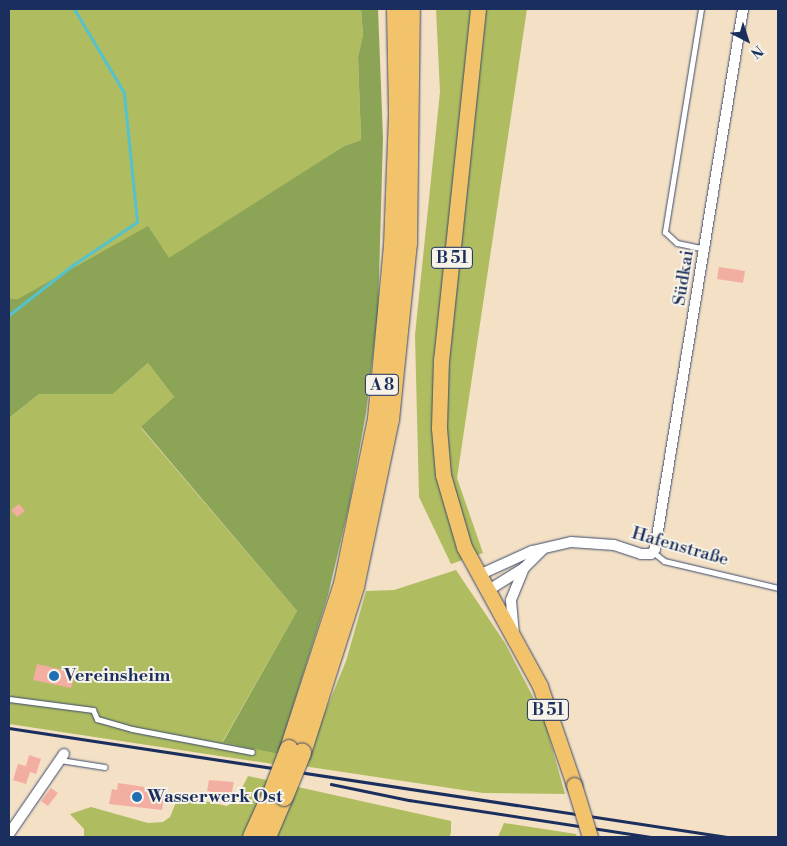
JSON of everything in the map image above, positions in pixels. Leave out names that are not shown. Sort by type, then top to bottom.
[{"type":"highway","name":"A 8","points":[[295,751],[343,584],[377,418],[393,245],[398,114],[396,9]]},
{"type":"highway","name":"A 8","points":[[267,837],[278,795],[355,587],[390,420],[408,244],[411,9]]},
{"type":"highway","name":"A 8","points":[[252,837],[278,795]]},
{"type":"main road","name":"B 51","points":[[478,9],[441,359],[439,428],[443,475],[450,507],[464,547],[543,694],[590,837]]},
{"type":"street","name":"Südkai","points":[[653,552],[706,249],[743,9]]},
{"type":"street","name":"Hafenstraße","points":[[479,575],[543,550],[581,541],[614,545],[641,554],[653,552]]},
{"type":"street","points":[[487,591],[524,568],[543,550]]},
{"type":"street","points":[[514,639],[511,600],[524,568]]},
{"type":"street","points":[[9,834],[62,757]]},
{"type":"lane","points":[[701,9],[665,232],[677,243],[706,249]]},
{"type":"lane","name":"Hafenstraße","points":[[653,552],[664,561],[778,588]]},
{"type":"lane","points":[[9,699],[93,710],[97,719],[132,729],[252,752]]},
{"type":"lane","points":[[62,757],[104,767]]},
{"type":"green space","points":[[9,9],[361,9],[363,35],[358,57],[361,140],[344,146],[169,259],[18,299],[9,298]]},
{"type":"green space","points":[[361,9],[378,9],[383,138],[378,313],[366,413],[349,506],[328,595],[278,754],[223,742],[297,611],[141,427],[174,397],[148,363],[113,394],[39,394],[9,418],[9,298],[18,299],[148,226],[169,258],[344,146],[361,140],[358,57],[363,35]]},
{"type":"green space","points":[[436,9],[527,9],[457,478],[483,553],[451,564],[419,497],[415,335],[440,92]]},
{"type":"green space","points":[[148,363],[174,397],[141,428],[297,611],[223,741],[278,754],[273,764],[9,724],[9,418],[39,394],[113,394]]},
{"type":"green space","points":[[456,570],[505,643],[544,718],[565,794],[483,793],[303,766],[346,661],[366,591],[394,590]]},
{"type":"green space","points":[[248,776],[451,821],[451,833],[449,837],[84,837],[84,829],[70,814],[91,807],[148,823],[163,822],[170,817],[177,800],[182,796],[227,806],[236,800]]},
{"type":"green space","points":[[504,823],[576,834],[577,837],[498,837]]},
{"type":"building","points":[[719,267],[745,271],[743,283],[717,279]]},
{"type":"building","points":[[19,504],[25,511],[17,517],[11,510]]},
{"type":"building","name":"Vereinsheim","points":[[37,664],[76,673],[71,688],[33,680]]},
{"type":"building","points":[[29,755],[41,759],[36,774],[30,772],[26,784],[13,780],[18,764],[26,766]]},
{"type":"building","points":[[209,780],[234,782],[231,796],[207,791]]},
{"type":"building","name":"Wasserwerk Ost","points":[[118,783],[165,790],[162,810],[109,804],[112,789],[117,790]]},
{"type":"building","points":[[51,788],[58,793],[48,806],[41,801]]},
{"type":"waterway","points":[[9,315],[73,265],[137,222],[124,93],[74,9]]},
{"type":"railway","points":[[9,728],[727,837]]},
{"type":"railway","points":[[331,784],[409,800],[652,837]]},
{"type":"place","name":"Vereinsheim","points":[[54,676]]},
{"type":"place","name":"Wasserwerk Ost","points":[[137,797]]}]
